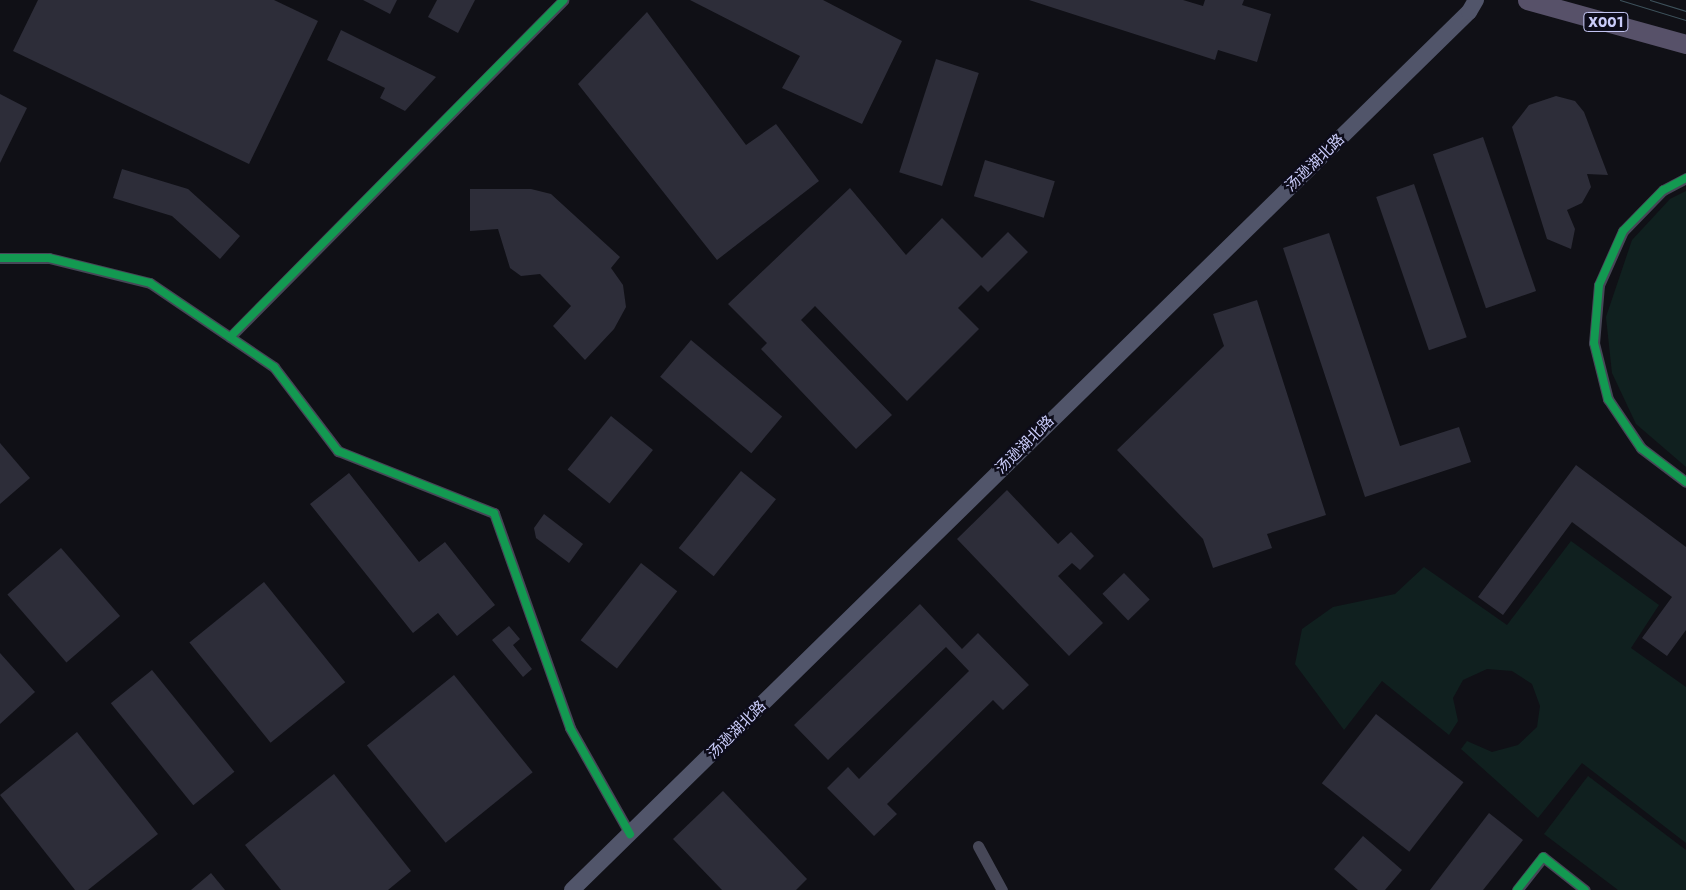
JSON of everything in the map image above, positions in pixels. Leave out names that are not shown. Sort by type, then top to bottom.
[{"type":"main road","name":"汤逊湖北路","points":[[572,890],[1469,12],[1476,0]]},
{"type":"main road","name":"X001","points":[[1527,0],[1686,44]]},
{"type":"street","points":[[230,337],[564,0]]},
{"type":"street","points":[[1686,178],[1663,190],[1623,232],[1599,284],[1594,343],[1608,399],[1641,448],[1686,482]]},
{"type":"street","points":[[0,258],[49,258],[150,283],[274,367],[338,451],[494,513],[570,728],[630,834]]},
{"type":"street","points":[[978,846],[1002,890]]},
{"type":"street","points":[[1517,890],[1543,857],[1585,890]]},
{"type":"shaded area","points":[[1686,191],[1686,467],[1636,424],[1612,373],[1606,317],[1632,240],[1670,199]]},
{"type":"shaded area","points":[[1571,541],[1659,605],[1631,648],[1686,687],[1686,843],[1582,763],[1538,818],[1461,749],[1467,741],[1492,752],[1518,745],[1537,727],[1540,706],[1532,684],[1512,671],[1487,669],[1463,680],[1453,698],[1458,721],[1449,735],[1382,681],[1344,730],[1295,664],[1302,629],[1333,607],[1395,594],[1424,567],[1507,625]]},
{"type":"shaded area","points":[[1588,776],[1686,850],[1686,890],[1618,890],[1544,834]]},
{"type":"building","points":[[38,0],[274,0],[318,21],[249,164],[13,51]]},
{"type":"building","points":[[363,0],[397,0],[390,14]]},
{"type":"building","points":[[437,0],[475,0],[458,33],[428,17]]},
{"type":"building","points":[[690,0],[823,0],[902,41],[862,124],[782,88],[800,56]]},
{"type":"building","points":[[1029,0],[1183,0],[1203,6],[1205,0],[1244,0],[1242,5],[1271,14],[1257,62],[1218,50],[1215,60]]},
{"type":"building","points":[[647,12],[746,145],[776,124],[819,181],[717,260],[578,84]]},
{"type":"building","points":[[341,30],[436,77],[405,111],[380,98],[385,88],[327,60]]},
{"type":"building","points":[[936,59],[979,73],[942,186],[899,172]]},
{"type":"building","points":[[0,94],[27,108],[0,163]]},
{"type":"building","points":[[1556,96],[1575,101],[1584,112],[1608,175],[1587,174],[1591,187],[1582,203],[1567,210],[1575,229],[1571,249],[1547,239],[1512,127],[1529,105]]},
{"type":"building","points":[[1483,137],[1536,291],[1486,308],[1433,154]]},
{"type":"building","points":[[985,160],[1055,181],[1044,218],[974,196]]},
{"type":"building","points":[[122,169],[188,189],[240,236],[220,259],[172,216],[113,198]]},
{"type":"building","points":[[1414,184],[1467,337],[1429,350],[1376,197]]},
{"type":"building","points":[[850,188],[906,255],[942,218],[982,258],[1008,232],[1028,252],[988,292],[981,285],[958,308],[979,329],[907,401],[815,306],[801,320],[892,415],[856,449],[761,349],[767,343],[728,304]]},
{"type":"building","points":[[470,189],[531,189],[551,194],[620,257],[611,268],[623,285],[626,307],[614,329],[585,360],[553,326],[571,306],[540,274],[521,276],[510,268],[498,229],[470,231]]},
{"type":"building","points":[[1329,233],[1400,446],[1459,427],[1471,462],[1365,497],[1283,248]]},
{"type":"building","points":[[1257,300],[1326,515],[1267,534],[1272,548],[1213,568],[1203,539],[1117,450],[1224,346],[1213,314]]},
{"type":"building","points":[[691,340],[782,416],[751,453],[660,377]]},
{"type":"building","points":[[611,416],[653,450],[610,504],[568,470]]},
{"type":"building","points":[[0,443],[30,478],[0,504]]},
{"type":"building","points":[[1576,465],[1686,547],[1686,630],[1667,656],[1642,638],[1672,597],[1572,522],[1503,615],[1478,597]]},
{"type":"building","points":[[741,471],[776,499],[714,576],[679,548]]},
{"type":"building","points":[[349,473],[419,562],[445,542],[495,605],[457,636],[438,613],[413,633],[310,504]]},
{"type":"building","points":[[1007,490],[1058,544],[1071,532],[1094,556],[1080,570],[1072,563],[1058,576],[1103,623],[1069,656],[957,539]]},
{"type":"building","points":[[544,514],[583,544],[569,563],[536,538],[534,528]]},
{"type":"building","points":[[61,548],[120,616],[66,663],[7,595]]},
{"type":"building","points":[[641,563],[677,591],[617,669],[581,640]]},
{"type":"building","points":[[1124,573],[1150,600],[1128,620],[1102,594]]},
{"type":"building","points":[[264,582],[345,682],[271,743],[189,642]]},
{"type":"building","points":[[920,604],[962,649],[978,633],[1029,685],[1003,710],[993,700],[887,804],[897,814],[874,836],[827,788],[848,767],[859,779],[969,671],[946,647],[828,760],[794,725]]},
{"type":"building","points":[[509,626],[520,639],[513,645],[532,669],[523,677],[492,640]]},
{"type":"building","points":[[0,653],[35,692],[0,724]]},
{"type":"building","points":[[152,670],[234,772],[193,805],[111,703]]},
{"type":"building","points":[[454,675],[533,772],[446,843],[367,745]]},
{"type":"building","points":[[1376,714],[1463,782],[1409,852],[1322,783]]},
{"type":"building","points":[[77,732],[158,834],[88,890],[75,890],[0,795]]},
{"type":"building","points":[[334,774],[411,871],[388,890],[281,890],[245,845]]},
{"type":"building","points":[[723,791],[807,879],[796,890],[722,890],[673,839]]},
{"type":"building","points":[[1489,813],[1523,840],[1483,890],[1430,890]]},
{"type":"building","points":[[1363,836],[1402,870],[1385,890],[1358,890],[1334,869]]},
{"type":"building","points":[[211,873],[225,890],[191,890]]},
{"type":"tram line","points":[[1620,0],[1686,20]]},
{"type":"tram line","points":[[1650,0],[1686,11]]},
{"type":"cycle path","points":[[230,337],[564,0]]},
{"type":"cycle path","points":[[1686,178],[1663,190],[1623,231],[1599,285],[1594,343],[1608,399],[1641,448],[1686,482]]},
{"type":"cycle path","points":[[0,258],[49,258],[150,283],[274,367],[338,451],[494,513],[570,728],[630,834]]},
{"type":"cycle path","points":[[1517,890],[1543,857],[1585,890]]}]
